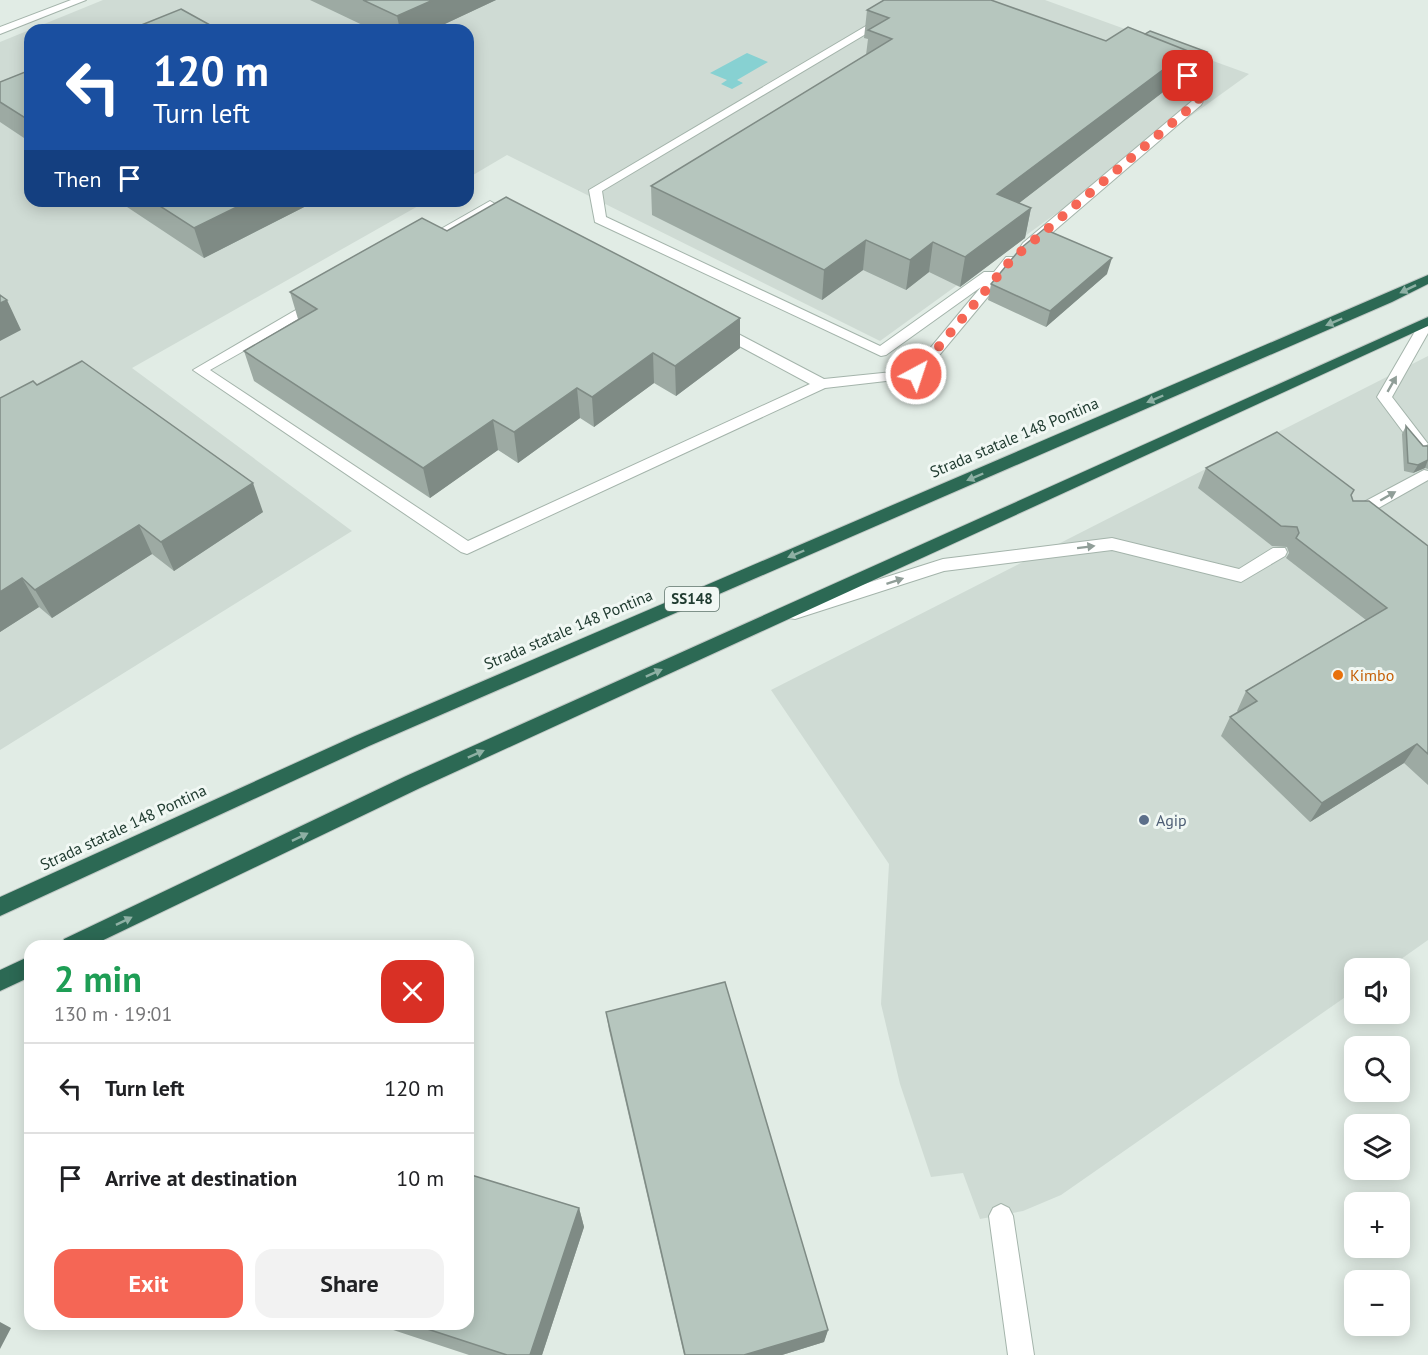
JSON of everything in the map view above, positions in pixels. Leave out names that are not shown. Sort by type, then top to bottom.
[{"type":"highway","name":"Strada statale 148 Pontina","points":[[0,907],[362,741],[1387,299],[1428,279]]},
{"type":"highway","points":[[84,940],[413,782],[1428,321]]},
{"type":"highway","points":[[0,981],[24,969]]},
{"type":"street","points":[[0,31],[81,0]]},
{"type":"street","points":[[918,0],[595,190],[600,219],[881,352],[1011,260],[1197,102],[1200,97],[1195,81],[1180,72],[1146,59]]},
{"type":"street","points":[[407,252],[490,206],[521,222]]},
{"type":"street","points":[[334,294],[200,370],[466,548],[822,384],[916,374],[1011,260]]},
{"type":"street","points":[[1423,448],[1384,397],[1428,321]]},
{"type":"street","points":[[708,323],[822,384]]},
{"type":"street","points":[[1351,516],[1424,475]]},
{"type":"street","points":[[759,625],[943,565],[1112,544],[1240,576],[1279,552]]},
{"type":"street","points":[[1001,1216],[1021,1355]]},
{"type":"shaded area","points":[[103,0],[1045,0],[1249,74],[880,341],[507,155],[474,174],[474,24],[44,24]]},
{"type":"shaded area","points":[[24,32],[24,207],[416,207],[132,368],[352,531],[0,750],[0,42]]},
{"type":"shaded area","name":"Agip","points":[[1428,356],[1428,940],[1403,958],[1344,958],[1344,998],[1061,1195],[1023,1211],[980,1219],[963,1173],[931,1177],[900,1084],[881,1004],[889,864],[771,690]]},
{"type":"water","points":[[747,53],[768,62],[737,80],[743,83],[732,89],[721,84],[727,80],[710,73]]},
{"type":"building","points":[[363,0],[433,0],[397,16]]},
{"type":"building","points":[[884,0],[991,0],[1106,41],[1128,27],[1188,51],[997,194],[1031,208],[965,257],[933,242],[910,260],[866,240],[824,270],[651,186],[892,39],[868,30],[889,18],[867,10]]},
{"type":"building","points":[[181,9],[208,24],[144,24]]},
{"type":"building","points":[[1150,31],[1207,52],[1193,63],[1185,60],[1188,51],[1145,34]]},
{"type":"building","points":[[24,72],[24,117],[0,102],[0,82]]},
{"type":"building","points":[[506,197],[740,318],[675,366],[653,353],[592,397],[577,388],[514,432],[493,420],[423,468],[244,351],[317,309],[290,292],[422,218],[447,231]]},
{"type":"building","points":[[161,207],[237,207],[194,228]]},
{"type":"building","points":[[1044,229],[1112,258],[1050,311],[991,284],[1021,248]]},
{"type":"building","points":[[0,295],[7,300],[0,303]]},
{"type":"building","points":[[82,361],[253,483],[161,542],[139,525],[35,590],[22,578],[0,592],[0,398],[33,381],[37,385]]},
{"type":"building","points":[[1406,426],[1423,446],[1428,446],[1428,460],[1418,465],[1408,463]]},
{"type":"building","points":[[1277,432],[1354,490],[1351,495],[1353,501],[1369,501],[1428,546],[1428,754],[1417,744],[1322,803],[1230,717],[1257,701],[1246,691],[1387,608],[1296,538],[1299,533],[1297,527],[1281,526],[1206,468]]},
{"type":"building","points":[[725,982],[828,1330],[744,1355],[685,1355],[606,1012]]},
{"type":"building","points":[[474,1176],[579,1208],[530,1355],[507,1355],[430,1330],[474,1330]]},
{"type":"place","name":"Kimbo","points":[[1338,675]]},
{"type":"place","name":"Agip","points":[[1144,820]]},
{"type":"route","points":[[916,374],[1011,260],[1197,102],[1200,92],[1195,81],[1188,76]]}]
